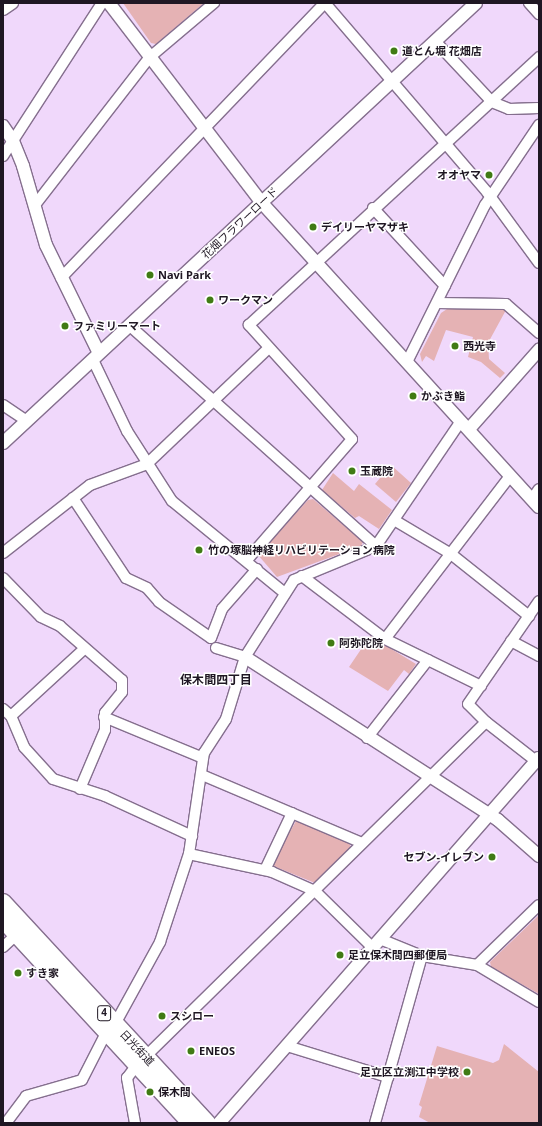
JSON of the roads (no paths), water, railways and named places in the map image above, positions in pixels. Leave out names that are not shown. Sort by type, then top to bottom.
[{"type":"highway","name":"日光街道","points":[[3,902],[110,1029]]},
{"type":"highway","name":"日光街道","points":[[3,920],[16,935],[141,1061],[208,1123]]},
{"type":"highway","name":"日光街道","points":[[141,1061],[190,1123]]},
{"type":"street","points":[[3,9],[12,3]]},
{"type":"street","points":[[3,156],[102,3]]},
{"type":"street","points":[[109,3],[262,203],[535,503]]},
{"type":"street","points":[[35,205],[150,57],[214,3]]},
{"type":"street","points":[[61,278],[325,3],[394,80],[490,197],[539,263]]},
{"type":"street","points":[[529,3],[539,14]]},
{"type":"street","name":"花畑フラワーロード","points":[[3,443],[394,80],[473,4]]},
{"type":"street","points":[[435,41],[492,102],[509,109],[539,108]]},
{"type":"street","points":[[247,560],[352,439],[249,325],[373,208],[445,142],[492,102],[539,57]]},
{"type":"street","points":[[407,362],[490,197],[535,141],[539,125]]},
{"type":"street","points":[[3,126],[14,141],[35,205],[46,245],[147,464],[182,510],[247,560],[285,593]]},
{"type":"street","points":[[373,208],[445,286]]},
{"type":"street","points":[[437,303],[506,304],[539,332]]},
{"type":"street","points":[[130,326],[376,546]]},
{"type":"street","points":[[3,553],[90,485],[147,464],[269,348]]},
{"type":"street","points":[[6,1123],[26,1096],[82,1080],[160,942],[188,854],[202,776],[203,758],[206,748],[226,719],[245,657],[285,593],[302,576],[376,546],[465,425],[539,350]]},
{"type":"street","points":[[3,405],[27,421]]},
{"type":"street","points":[[385,639],[510,476]]},
{"type":"street","points":[[535,503],[539,489]]},
{"type":"street","points":[[73,498],[126,578],[147,588],[159,602],[212,638],[222,608],[257,569]]},
{"type":"street","points":[[394,520],[451,554],[529,616]]},
{"type":"street","points":[[302,576],[385,639],[481,686]]},
{"type":"street","points":[[3,578],[41,618],[60,626],[84,649],[114,671],[124,686],[104,717],[105,730],[80,789]]},
{"type":"street","points":[[219,1123],[538,760],[486,722],[468,704],[539,601]]},
{"type":"street","points":[[511,641],[539,656]]},
{"type":"street","points":[[216,648],[245,657],[367,738],[489,816],[539,856]]},
{"type":"street","points":[[84,649],[7,713],[24,747],[37,764],[53,779],[105,796],[192,836]]},
{"type":"street","points":[[367,738],[428,660]]},
{"type":"street","points":[[104,717],[203,758]]},
{"type":"street","points":[[135,1123],[127,1078],[141,1061],[362,843],[430,779],[486,722]]},
{"type":"street","points":[[202,776],[362,843]]},
{"type":"street","points":[[265,870],[292,813]]},
{"type":"street","points":[[188,854],[248,870],[265,870],[315,890],[376,944],[422,956],[476,965],[539,1002]]},
{"type":"street","points":[[476,965],[539,905]]},
{"type":"street","points":[[3,947],[16,935]]},
{"type":"street","points":[[375,1123],[422,956]]},
{"type":"street","points":[[287,1046],[388,1077]]},
{"type":"place","name":"道とん堀 花畑店","points":[[394,51]]},
{"type":"place","name":"オオヤマ","points":[[489,175]]},
{"type":"place","name":"デイリーヤマザキ","points":[[313,227]]},
{"type":"place","name":"Navi Park","points":[[150,275]]},
{"type":"place","name":"ワークマン","points":[[210,300]]},
{"type":"place","name":"ファミリーマート","points":[[65,326]]},
{"type":"place","name":"西光寺","points":[[455,346]]},
{"type":"place","name":"かぶき鮨","points":[[413,396]]},
{"type":"place","name":"玉蔵院","points":[[352,471]]},
{"type":"place","name":"竹の塚脳神経リハビリテーション病院","points":[[199,550]]},
{"type":"place","name":"阿弥陀院","points":[[331,643]]},
{"type":"place","name":"セブン-イレブン","points":[[492,857]]},
{"type":"place","name":"足立保木間四郵便局","points":[[340,955]]},
{"type":"place","name":"すき家","points":[[18,973]]},
{"type":"place","name":"スシロー","points":[[162,1016]]},
{"type":"place","name":"ENEOS","points":[[191,1051]]},
{"type":"place","name":"足立区立渕江中学校","points":[[467,1072]]},
{"type":"place","name":"保木間","points":[[150,1092]]},
{"type":"district","name":"保木間四丁目","points":[[216,680]]}]
